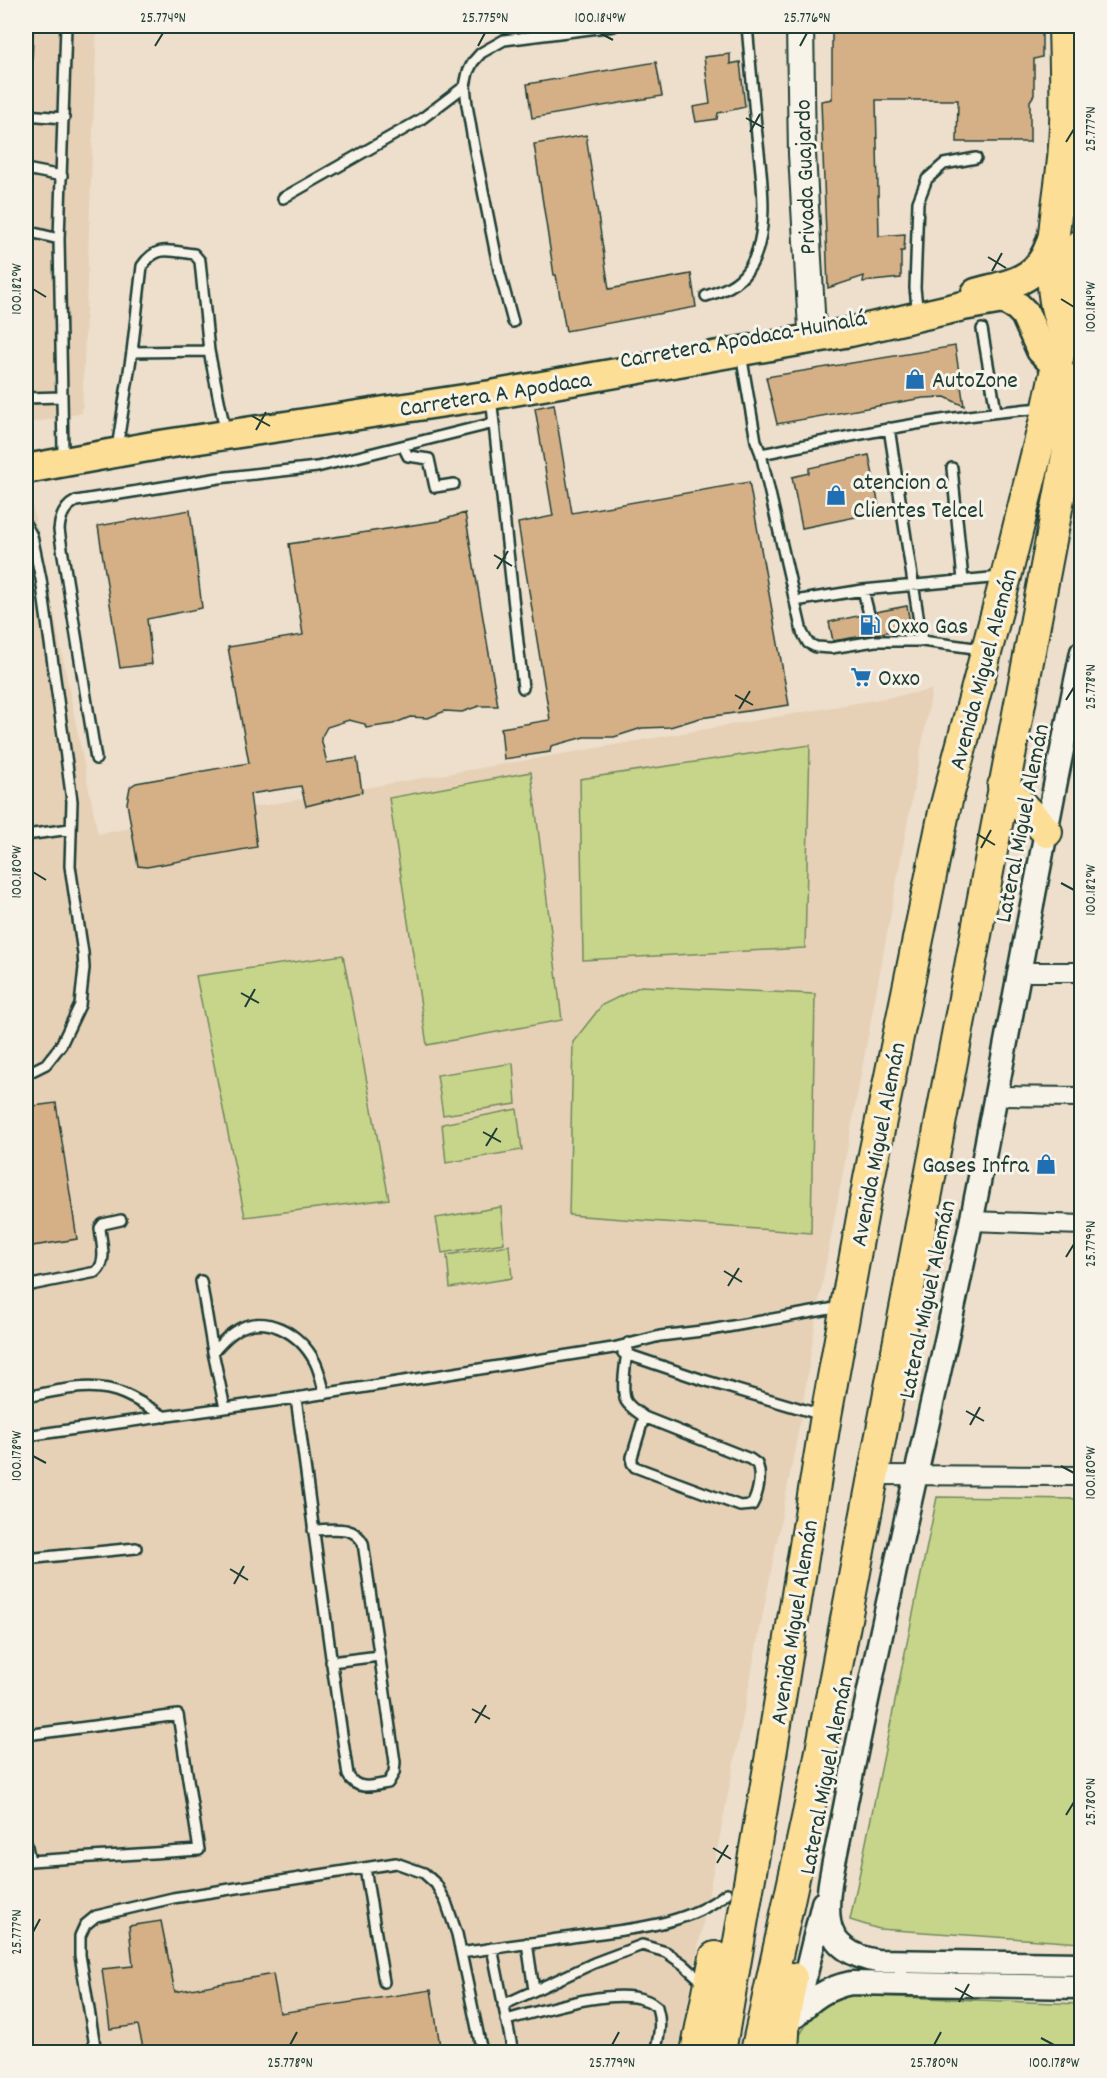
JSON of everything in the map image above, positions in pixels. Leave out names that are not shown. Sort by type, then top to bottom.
[{"type":"highway","points":[[1064,26],[1065,120],[1052,286],[1057,314],[1064,333]]},
{"type":"highway","name":"Avenida Miguel Alemán","points":[[756,2052],[816,1777],[1052,529],[1075,425],[1064,333],[1079,256]]},
{"type":"highway","name":"Avenida Miguel Alemán","points":[[720,2052],[826,1416],[869,1179],[944,812],[1048,407],[1069,372]]},
{"type":"highway","points":[[1052,529],[1082,495]]},
{"type":"highway","points":[[1003,786],[1047,831]]},
{"type":"highway","points":[[696,2052],[733,1861],[769,1767]]},
{"type":"highway","points":[[783,2052],[785,2015],[809,1886],[815,1826],[816,1777]]},
{"type":"main road","name":"Privada Guajardo","points":[[800,26],[802,154],[812,328]]},
{"type":"main road","points":[[739,346],[850,332],[962,301],[1018,281],[1036,270],[1049,249],[1056,222]]},
{"type":"main road","points":[[962,301],[1003,299],[1017,306],[1025,314],[1041,350],[1069,372]]},
{"type":"main road","name":"Carretera Apodaca-Huinalá","points":[[26,457],[224,425],[491,400],[812,328],[917,306],[962,301]]},
{"type":"main road","name":"Carretera A Apodaca","points":[[26,469],[153,446],[491,400]]},
{"type":"street","name":"Lateral Miguel Alemán","points":[[1082,652],[1075,712],[1047,831],[950,1326],[914,1475],[843,1818],[828,1917],[833,1936],[848,1951],[863,1959],[1082,1964]]},
{"type":"street","points":[[1020,972],[1082,972]]},
{"type":"street","points":[[995,1096],[1082,1097]]},
{"type":"street","points":[[972,1221],[1082,1225]]},
{"type":"street","points":[[873,1475],[1082,1476]]},
{"type":"street","points":[[783,2052],[795,2016],[843,1818]]},
{"type":"street","points":[[795,2016],[820,1993],[851,1983],[1082,1987]]},
{"type":"lane","points":[[26,56],[27,26]]},
{"type":"lane","points":[[63,451],[59,239],[66,26]]},
{"type":"lane","points":[[513,322],[486,210],[472,136],[465,86],[468,72],[481,53],[504,40],[614,26]]},
{"type":"lane","points":[[706,296],[731,286],[747,272],[756,255],[761,232],[762,194],[747,26]]},
{"type":"lane","points":[[283,198],[420,120],[465,86]]},
{"type":"lane","points":[[26,115],[64,118]]},
{"type":"lane","points":[[917,306],[915,288],[918,202],[927,179],[944,164],[976,158]]},
{"type":"lane","points":[[26,169],[62,176]]},
{"type":"lane","points":[[26,231],[59,239]]},
{"type":"lane","points":[[118,442],[142,266],[150,255],[160,250],[194,254],[200,261],[209,351],[224,425]]},
{"type":"lane","points":[[982,329],[996,411]]},
{"type":"lane","points":[[739,346],[756,441],[761,454],[802,632],[808,643],[816,647],[831,648],[875,638],[922,641],[987,650]]},
{"type":"lane","points":[[132,352],[209,351]]},
{"type":"lane","points":[[26,398],[61,397]]},
{"type":"lane","points":[[96,759],[59,530],[60,521],[69,505],[76,501],[219,478],[316,466],[403,446],[491,400],[523,688]]},
{"type":"lane","points":[[761,454],[889,428],[996,411],[1048,407]]},
{"type":"lane","points":[[889,428],[922,641]]},
{"type":"lane","points":[[403,446],[408,456],[429,459],[435,487],[454,484]]},
{"type":"lane","points":[[952,468],[963,580]]},
{"type":"lane","points":[[26,525],[32,536],[53,657],[72,801],[70,866],[83,953],[83,985],[80,1005],[71,1028],[54,1056],[46,1064],[26,1074]]},
{"type":"lane","points":[[795,601],[863,590],[1006,577]]},
{"type":"lane","points":[[863,590],[869,614]]},
{"type":"lane","points":[[26,836],[70,829]]},
{"type":"lane","points":[[26,1286],[96,1272],[103,1261],[100,1228],[103,1224],[121,1220]]},
{"type":"lane","points":[[201,1281],[225,1408]]},
{"type":"lane","points":[[26,1436],[325,1394],[613,1348],[660,1336],[710,1330],[846,1306]]},
{"type":"lane","points":[[213,1352],[234,1331],[257,1322],[279,1327],[302,1343],[315,1362],[325,1394]]},
{"type":"lane","points":[[628,1343],[624,1391],[626,1401],[644,1417],[750,1459],[757,1464],[759,1476],[752,1505],[740,1506],[635,1467],[632,1457],[644,1417]]},
{"type":"lane","points":[[613,1348],[711,1382],[826,1416]]},
{"type":"lane","points":[[26,1397],[85,1387],[99,1387],[123,1393],[165,1416]]},
{"type":"lane","points":[[296,1398],[313,1530],[331,1662],[348,1774],[352,1782],[358,1786],[388,1783],[394,1773],[395,1762],[363,1543],[360,1537],[347,1530],[313,1530]]},
{"type":"lane","points":[[26,1559],[136,1548]]},
{"type":"lane","points":[[331,1662],[379,1656]]},
{"type":"lane","points":[[26,1735],[178,1716],[199,1850],[30,1861],[26,1842]]},
{"type":"lane","points":[[96,2052],[80,1954],[80,1936],[85,1924],[96,1916],[173,1898],[396,1863],[424,1873],[436,1884],[446,1902],[457,1934],[482,2052]]},
{"type":"lane","points":[[365,1868],[384,1982]]},
{"type":"lane","points":[[461,1953],[644,1927],[694,1913],[713,1904],[727,1893]]},
{"type":"lane","points":[[642,1945],[644,1927]]},
{"type":"lane","points":[[527,1944],[534,1990]]},
{"type":"lane","points":[[503,2005],[594,1963],[642,1945],[666,1952],[675,1958],[698,1976],[709,1990]]},
{"type":"lane","points":[[492,1948],[513,2052]]},
{"type":"lane","points":[[506,2020],[614,1996],[646,2000],[657,2007],[661,2018],[655,2052]]},
{"type":"shaded area","points":[[26,26],[97,26],[82,413],[26,424]]},
{"type":"shaded area","points":[[26,474],[98,834],[932,690],[816,1318],[801,1417],[678,2052],[26,2052]]},
{"type":"green space","points":[[810,745],[805,948],[583,960],[580,779]]},
{"type":"green space","points":[[531,772],[562,1020],[427,1045],[389,798]]},
{"type":"green space","points":[[343,955],[389,1199],[245,1217],[196,976]]},
{"type":"green space","points":[[641,986],[815,994],[811,1233],[569,1215],[573,1042],[602,1005]]},
{"type":"green space","points":[[513,1063],[516,1104],[443,1115],[437,1075]]},
{"type":"green space","points":[[517,1109],[522,1150],[446,1163],[442,1124]]},
{"type":"green space","points":[[501,1207],[504,1243],[442,1253],[436,1218]]},
{"type":"green space","points":[[509,1245],[512,1278],[450,1288],[447,1255]]},
{"type":"green space","points":[[937,1497],[1081,1499],[1081,1943],[879,1929],[850,1920]]},
{"type":"green space","points":[[844,1995],[1081,2004],[1081,2052],[795,2052],[798,2038],[815,2010]]},
{"type":"building","points":[[832,26],[1042,26],[1042,57],[1034,59],[1034,95],[1030,101],[1030,142],[957,142],[958,100],[876,100],[879,236],[905,234],[904,251],[901,251],[901,278],[863,282],[864,276],[828,288],[821,101],[832,99]]},
{"type":"building","points":[[730,54],[730,64],[740,62],[745,107],[718,113],[717,119],[696,122],[693,107],[710,104],[704,57]]},
{"type":"building","points":[[656,62],[662,96],[532,118],[527,84]]},
{"type":"building","points":[[586,135],[609,289],[691,274],[696,307],[566,331],[556,275],[554,275],[534,144]]},
{"type":"building","points":[[955,346],[964,406],[945,397],[923,398],[777,424],[766,377]]},
{"type":"building","points":[[554,404],[572,513],[749,482],[789,705],[700,718],[670,727],[642,728],[614,737],[584,737],[551,746],[550,752],[504,759],[501,728],[550,720],[518,523],[553,516],[535,408]]},
{"type":"building","name":"atencion a Clientes Telcel","points":[[869,455],[880,512],[802,528],[792,477],[809,473],[809,468]]},
{"type":"building","points":[[190,510],[202,608],[147,619],[152,664],[120,668],[98,526]]},
{"type":"building","points":[[465,513],[498,706],[479,706],[462,712],[445,711],[428,718],[410,717],[393,724],[366,728],[365,724],[349,720],[327,727],[321,738],[327,763],[357,758],[362,792],[306,806],[301,786],[250,794],[257,847],[147,867],[138,866],[127,803],[130,787],[136,783],[249,763],[228,647],[303,635],[289,544],[439,521]]},
{"type":"building","name":"Oxxo Gas","points":[[907,606],[911,628],[833,641],[829,622],[862,615],[870,621],[876,612]]},
{"type":"building","points":[[56,1103],[77,1239],[26,1247],[26,1107]]},
{"type":"building","points":[[161,1921],[175,1992],[273,1974],[280,2013],[431,1990],[441,2052],[144,2052],[138,2025],[110,2029],[102,1969],[133,1966],[129,1926]]},
{"type":"place","name":"AutoZone","points":[[915,379]]},
{"type":"place","name":"atencion a Clientes Telcel","points":[[836,495]]},
{"type":"place","name":"Oxxo Gas","points":[[870,625]]},
{"type":"place","name":"Oxxo","points":[[861,677]]},
{"type":"place","name":"Gases Infra","points":[[1046,1164]]}]
